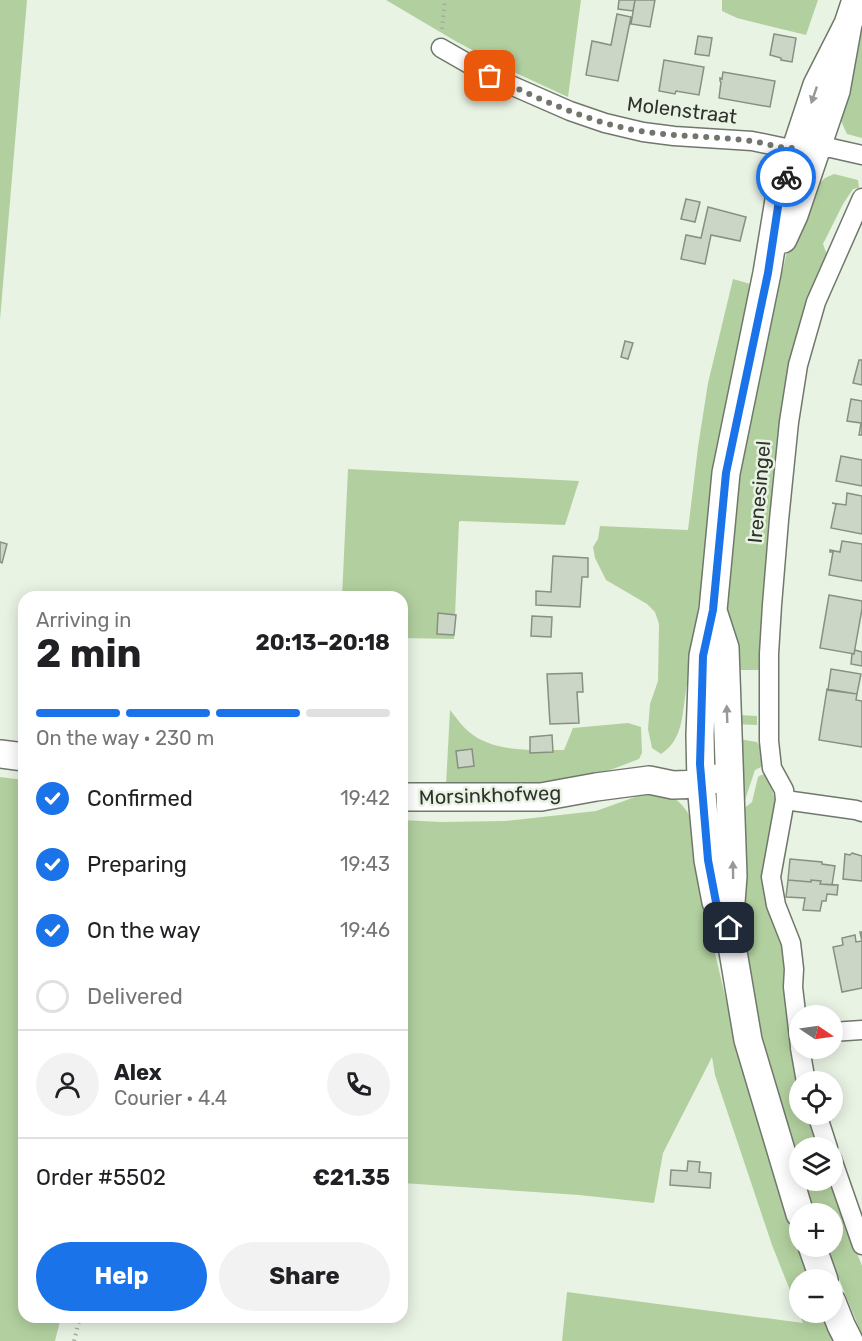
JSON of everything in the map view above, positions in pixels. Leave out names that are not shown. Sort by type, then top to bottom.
[{"type":"main road","points":[[729,928],[716,902],[708,860],[701,774],[703,656],[713,610],[726,473],[768,273],[794,215],[807,148],[836,91],[852,12]]},
{"type":"main road","points":[[713,610],[725,648],[734,876],[729,928],[748,1040],[797,1203]]},
{"type":"main road","points":[[0,754],[18,756]]},
{"type":"main road","name":"Morsinkhofweg","points":[[408,797],[541,797],[649,780],[668,767],[701,774],[729,773]]},
{"type":"main road","points":[[840,1323],[849,1341]]},
{"type":"street","name":"Molenstraat","points":[[441,48],[490,76],[570,111],[605,123],[643,132],[674,136],[752,141],[786,148],[831,148],[862,155]]},
{"type":"street","name":"Irenesingel","points":[[785,800],[784,790],[772,768],[769,741],[769,654],[789,422],[798,364],[816,302],[862,198]]},
{"type":"street","points":[[795,1005],[791,943],[776,905],[771,877],[785,800],[862,812]]},
{"type":"street","points":[[843,1031],[862,1030]]},
{"type":"street","points":[[843,1191],[862,1245]]},
{"type":"path","points":[[441,48],[445,0]]},
{"type":"path","points":[[74,1341],[78,1323]]},
{"type":"green space","points":[[0,0],[27,0],[0,320]]},
{"type":"green space","points":[[386,0],[581,0],[568,97],[457,42]]},
{"type":"green space","points":[[722,0],[818,0],[806,35],[737,18],[722,11]]},
{"type":"green space","points":[[862,28],[862,138],[847,134],[836,110]]},
{"type":"green space","points":[[834,174],[858,180],[859,188],[853,189],[843,204],[823,244],[827,255],[810,294],[781,420],[769,530],[759,670],[740,670],[739,715],[757,716],[757,725],[732,724],[727,622],[730,551],[755,391],[793,229],[817,186],[825,178]]},
{"type":"green space","points":[[733,279],[754,285],[734,362],[682,718],[674,742],[661,754],[652,748],[648,729],[650,704],[658,681],[659,624],[655,612],[647,604],[606,580],[595,558],[593,547],[598,539],[600,526],[688,530],[708,383]]},
{"type":"green space","points":[[348,469],[579,481],[565,525],[459,522],[454,639],[408,638],[408,591],[342,591]]},
{"type":"green space","points":[[450,710],[465,729],[478,738],[501,747],[527,750],[564,750],[573,728],[628,723],[641,727],[642,753],[639,759],[601,773],[577,777],[521,784],[446,785]]},
{"type":"green space","points":[[733,738],[757,742],[763,766],[755,770],[745,800],[736,805]]},
{"type":"green space","points":[[766,774],[776,801],[778,931],[786,954],[792,1005],[789,1005],[789,1059],[797,1059],[799,1071],[789,1071],[789,1125],[811,1125],[814,1137],[789,1138],[743,963],[738,896],[742,810],[752,802],[758,777]]},
{"type":"green space","points":[[0,777],[18,779],[18,1323],[60,1323],[55,1341],[0,1341]]},
{"type":"green space","points":[[649,792],[667,794],[685,808],[698,839],[713,945],[737,1046],[763,1140],[789,1217],[789,1257],[803,1257],[807,1269],[789,1269],[789,1288],[772,1245],[715,1075],[712,1057],[663,1153],[654,1203],[579,1195],[408,1183],[408,820],[505,821],[596,811]]},
{"type":"green space","points":[[805,1191],[833,1191],[838,1203],[810,1203]]},
{"type":"green space","points":[[843,1217],[862,1266],[862,1335],[843,1289],[843,1269],[835,1269],[830,1257],[843,1257]]},
{"type":"green space","points":[[567,1292],[789,1321],[789,1323],[826,1323],[833,1341],[562,1341]]},
{"type":"building","points":[[619,0],[635,0],[633,11],[618,9]]},
{"type":"building","points":[[635,0],[655,0],[650,27],[631,24]]},
{"type":"building","points":[[617,14],[631,17],[618,81],[586,75],[592,41],[611,45]]},
{"type":"building","points":[[774,34],[796,38],[792,62],[770,55]]},
{"type":"building","points":[[698,36],[712,38],[709,56],[695,54]]},
{"type":"building","points":[[664,60],[704,67],[699,95],[659,91]]},
{"type":"building","points":[[723,72],[775,81],[770,107],[719,98],[720,78],[722,79]]},
{"type":"building","points":[[686,199],[700,202],[695,222],[681,219]]},
{"type":"building","points":[[708,207],[746,217],[740,241],[711,235],[705,264],[681,259],[686,235],[701,238]]},
{"type":"building","points":[[625,341],[633,343],[628,359],[621,357]]},
{"type":"building","points":[[859,360],[862,360],[862,385],[853,383]]},
{"type":"building","points":[[851,399],[862,401],[862,435],[859,435],[861,423],[847,421]]},
{"type":"building","points":[[841,456],[862,460],[862,486],[836,481]]},
{"type":"building","points":[[847,493],[862,496],[862,534],[831,528],[836,504],[832,503],[846,505]]},
{"type":"building","points":[[842,541],[862,544],[862,581],[829,575],[833,552],[830,550],[840,552]]},
{"type":"building","points":[[0,542],[7,544],[2,563],[0,562]]},
{"type":"building","points":[[553,556],[588,558],[588,577],[582,577],[580,607],[536,605],[536,591],[551,592]]},
{"type":"building","points":[[829,595],[862,601],[854,654],[820,648]]},
{"type":"building","points":[[438,613],[456,615],[454,635],[437,634]]},
{"type":"building","points":[[532,616],[552,617],[551,637],[531,636]]},
{"type":"building","points":[[855,650],[862,652],[862,666],[851,664]]},
{"type":"building","points":[[831,669],[861,674],[857,694],[828,690]]},
{"type":"building","points":[[582,673],[583,692],[577,692],[579,723],[550,724],[547,674]]},
{"type":"building","points":[[827,689],[857,694],[856,700],[862,701],[862,747],[819,740]]},
{"type":"building","points":[[552,735],[553,752],[530,753],[530,737]]},
{"type":"building","points":[[472,749],[474,766],[458,768],[456,751]]},
{"type":"building","points":[[852,853],[862,856],[862,881],[843,879],[845,854]]},
{"type":"building","points":[[790,859],[822,862],[822,864],[835,866],[832,885],[820,884],[821,881],[788,880]]},
{"type":"building","points":[[788,880],[821,881],[820,884],[838,885],[837,895],[827,894],[826,901],[822,901],[820,911],[803,910],[805,898],[786,897]]},
{"type":"building","points":[[855,935],[856,942],[862,941],[862,988],[842,992],[833,947],[843,945],[842,938]]},
{"type":"building","points":[[688,1161],[700,1162],[699,1172],[711,1173],[710,1188],[670,1185],[671,1170],[687,1171]]},
{"type":"way so far","points":[[490,76],[570,111],[605,123],[643,132],[752,141],[796,148],[786,177]]},
{"type":"route","points":[[729,928],[716,902],[708,860],[703,809],[700,735],[703,656],[713,610],[726,473],[768,273],[779,200],[786,177]]}]
